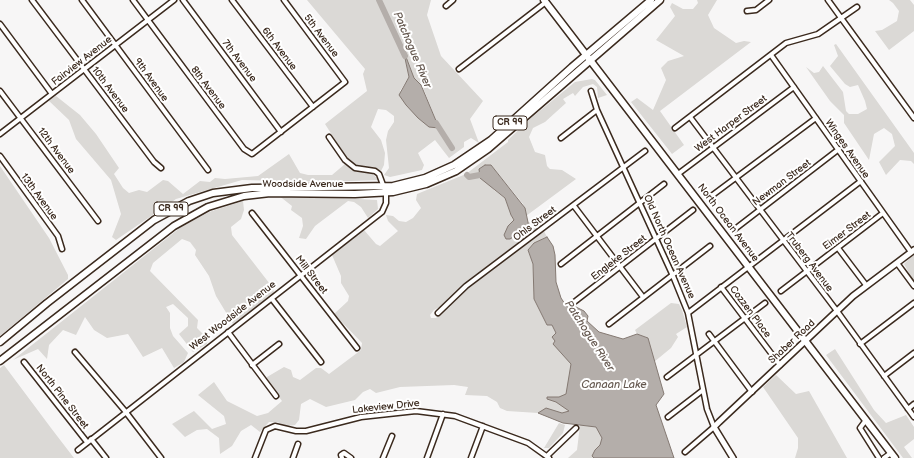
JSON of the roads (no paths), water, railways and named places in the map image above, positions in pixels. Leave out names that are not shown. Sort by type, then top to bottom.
[{"type":"main road","name":"CR 99","points":[[586,55],[651,0]]},
{"type":"main road","name":"CR 99","points":[[591,60],[660,0]]},
{"type":"main road","name":"North Ocean Avenue","points":[[545,1],[893,456]]},
{"type":"main road","name":"Woodside Avenue","points":[[0,342],[47,303],[154,220],[189,201],[220,192],[252,188],[385,190],[425,178],[465,159],[496,136],[586,55]]},
{"type":"main road","name":"Woodside Avenue","points":[[0,360],[174,226],[208,207],[244,196],[270,193],[385,190],[426,184],[467,165],[591,60]]},
{"type":"street","name":"10th Avenue","points":[[32,0],[154,162],[161,168]]},
{"type":"street","name":"9th Avenue","points":[[82,0],[208,170]]},
{"type":"street","name":"8th Avenue","points":[[133,0],[244,149],[252,154],[281,132]]},
{"type":"street","name":"Fairview Avenue","points":[[0,134],[174,0]]},
{"type":"street","name":"7th Avenue","points":[[183,0],[281,132]]},
{"type":"street","name":"6th Avenue","points":[[232,0],[313,107]]},
{"type":"street","name":"5th Avenue","points":[[284,0],[345,82],[313,107]]},
{"type":"street","points":[[446,6],[452,0]]},
{"type":"street","points":[[747,11],[756,10],[769,0]]},
{"type":"street","points":[[828,0],[914,118]]},
{"type":"street","points":[[459,69],[545,1]]},
{"type":"street","points":[[675,128],[789,42],[818,34],[857,7]]},
{"type":"street","points":[[0,24],[52,94]]},
{"type":"street","name":"Winges Avenue","points":[[771,55],[883,214],[912,251]]},
{"type":"street","name":"West Harper Street","points":[[678,174],[794,87]]},
{"type":"street","name":"12th Avenue","points":[[0,91],[98,221]]},
{"type":"street","name":"Old North Ocean Avenue","points":[[591,91],[597,110],[673,276],[688,313],[707,408],[714,427],[732,457]]},
{"type":"street","points":[[281,132],[313,107]]},
{"type":"street","points":[[562,138],[597,110]]},
{"type":"street","name":"Truberg Avenue","points":[[690,117],[837,311],[914,417]]},
{"type":"street","points":[[710,197],[816,118]]},
{"type":"street","points":[[329,137],[345,160],[355,168],[377,172],[385,190]]},
{"type":"street","name":"Newman Street","points":[[734,229],[838,150]]},
{"type":"street","name":"Ohls Street","points":[[438,313],[466,286],[645,151]]},
{"type":"street","name":"13th Avenue","points":[[0,156],[58,236],[62,249]]},
{"type":"street","points":[[688,313],[748,266],[861,182]]},
{"type":"street","points":[[561,264],[664,184]]},
{"type":"street","name":"West Woodside Avenue","points":[[78,450],[125,411],[302,276],[380,214],[385,206],[385,190]]},
{"type":"street","points":[[574,206],[644,297]]},
{"type":"street","name":"Engleke Street","points":[[573,303],[693,210]]},
{"type":"street","name":"Mill Street","points":[[252,214],[357,348]]},
{"type":"street","name":"Eimer Street","points":[[781,291],[883,214]]},
{"type":"street","points":[[609,324],[710,246]]},
{"type":"street","points":[[838,248],[866,285]]},
{"type":"street","name":"Shaber Road","points":[[685,452],[752,392],[866,285],[912,251]]},
{"type":"street","points":[[897,263],[914,286]]},
{"type":"street","name":"Cozzen Place","points":[[721,287],[780,365]]},
{"type":"street","points":[[272,299],[321,362]]},
{"type":"street","points":[[860,344],[914,302]]},
{"type":"street","points":[[667,377],[765,303]]},
{"type":"street","points":[[228,332],[276,396]]},
{"type":"street","points":[[710,334],[752,392]]},
{"type":"street","points":[[252,365],[279,344]]},
{"type":"street","points":[[75,352],[125,411],[161,458]]},
{"type":"street","points":[[884,376],[914,353]]},
{"type":"street","name":"North Pine Street","points":[[24,362],[89,441],[106,458]]},
{"type":"street","points":[[668,417],[703,390]]},
{"type":"street","points":[[908,409],[914,404]]},
{"type":"street","name":"Lakeview Drive","points":[[255,458],[266,430],[275,426],[306,431],[361,417],[416,411],[455,416],[528,443],[548,457]]},
{"type":"street","points":[[427,458],[443,414]]},
{"type":"street","points":[[866,420],[860,428],[879,458]]},
{"type":"street","points":[[472,458],[483,426]]},
{"type":"street","points":[[548,457],[576,428]]},
{"type":"street","points":[[383,458],[392,436]]},
{"type":"street","points":[[293,458],[298,444]]},
{"type":"street","points":[[342,458],[341,455],[344,453],[352,458]]},
{"type":"street","points":[[884,458],[893,456]]},
{"type":"water","points":[[403,49],[414,78],[421,85],[439,128],[429,127],[418,118],[399,95],[409,77]]},
{"type":"water","points":[[485,165],[491,165],[525,208],[529,227],[510,239],[506,239],[504,235],[508,226],[514,220],[505,198],[480,178],[479,169]]},
{"type":"water","name":"Canaan Lake","points":[[547,237],[553,246],[555,255],[556,282],[561,298],[567,307],[574,306],[584,311],[588,316],[587,321],[599,332],[623,339],[637,334],[648,338],[664,394],[656,405],[674,458],[594,458],[592,456],[600,445],[602,438],[596,427],[563,423],[538,413],[546,408],[562,413],[569,411],[556,402],[547,399],[547,397],[559,397],[566,394],[571,364],[553,344],[555,341],[552,337],[556,333],[552,325],[547,325],[534,299],[533,264],[528,250],[534,243]]},
{"type":"waterway","name":"Patchogue River","points":[[379,0],[405,56]]},
{"type":"waterway","name":"Patchogue River","points":[[436,123],[452,148]]},
{"type":"waterway","name":"Patchogue River","points":[[467,175],[469,177],[485,174],[487,176]]},
{"type":"waterway","name":"Patchogue River","points":[[521,222],[525,233]]}]
